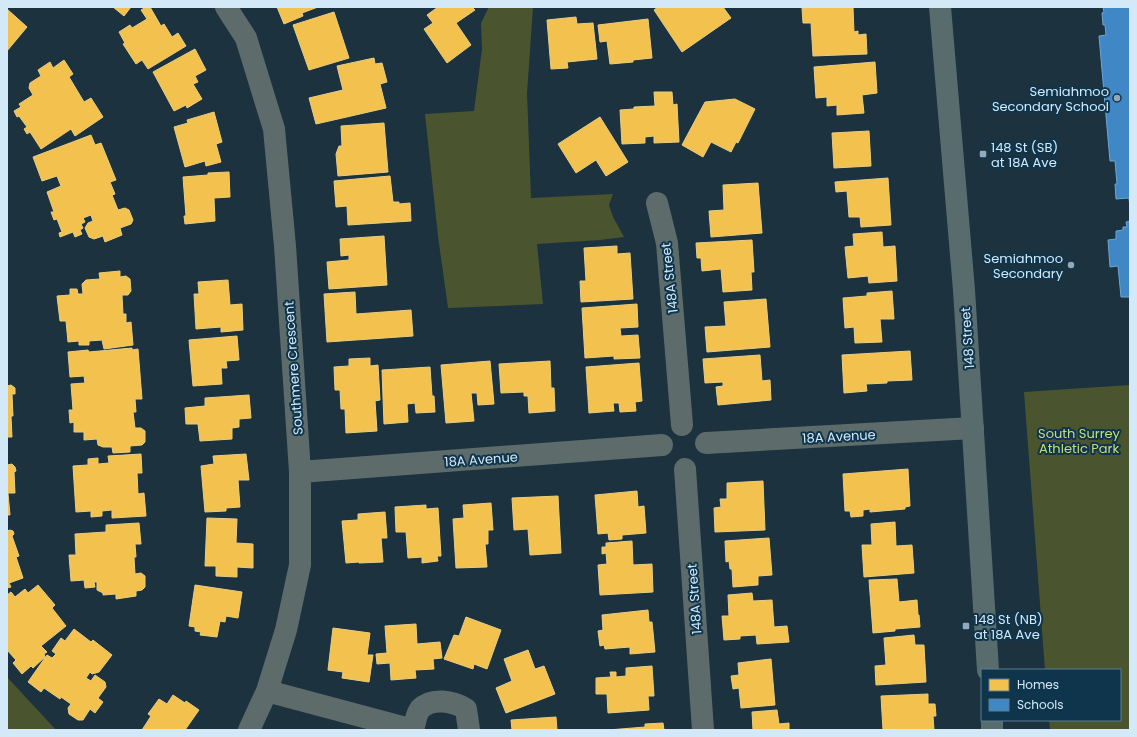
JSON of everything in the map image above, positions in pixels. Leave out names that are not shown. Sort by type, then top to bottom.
[{"type":"main road","name":"148 Street","points":[[940,7],[964,290],[988,669]]},
{"type":"street","name":"Southmere Crescent","points":[[226,7],[246,38],[274,129],[285,246],[300,472],[300,565],[286,630],[267,691],[249,730]]},
{"type":"street","name":"148A Street","points":[[657,203],[667,243],[682,425]]},
{"type":"street","points":[[688,424],[696,428],[703,434],[706,443],[705,452],[701,460],[694,466],[685,469],[678,468],[671,464],[662,453],[664,436],[670,429],[678,425],[688,424]]},
{"type":"street","name":"18A Avenue","points":[[706,443],[973,428]]},
{"type":"street","name":"18A Avenue","points":[[300,472],[662,445]]},
{"type":"street","name":"148A Street","points":[[685,469],[703,730]]},
{"type":"street","points":[[267,691],[413,730],[419,710],[428,704],[444,701],[458,704],[466,709],[469,730]]},
{"type":"green space","points":[[489,7],[533,7],[527,93],[531,198],[613,194],[609,205],[613,217],[624,237],[537,244],[543,304],[448,308],[438,236],[425,114],[474,111],[482,49],[481,23]]},
{"type":"green space","name":"South Surrey Athletic Park","points":[[1130,385],[1130,730],[1050,730],[1049,721],[1121,721],[1121,669],[1045,669],[1024,392]]},
{"type":"green space","points":[[7,677],[56,730],[7,730]]},
{"type":"building: Homes","points":[[113,7],[131,7],[124,16]]},
{"type":"building: Homes","points":[[146,7],[150,7],[161,26],[164,24],[172,37],[178,33],[186,46],[148,69],[142,60],[136,64],[123,44],[125,43],[119,32],[130,25],[132,28],[147,19],[141,10]]},
{"type":"building: Homes","points":[[277,7],[318,7],[302,13],[303,16],[284,24]]},
{"type":"building: Homes","points":[[438,7],[472,7],[475,10],[456,23],[471,45],[447,63],[424,29],[433,23],[427,15]]},
{"type":"building: Homes","points":[[658,7],[723,7],[731,18],[682,52],[654,10]]},
{"type":"building: Homes","points":[[853,7],[854,32],[858,31],[858,35],[866,34],[867,54],[813,56],[811,23],[803,23],[802,8]]},
{"type":"building: Homes","points":[[7,9],[27,27],[7,51]]},
{"type":"building: Homes","points":[[334,12],[349,58],[309,70],[293,25]]},
{"type":"building: Homes","points":[[576,17],[577,24],[593,23],[597,59],[567,62],[568,68],[551,69],[547,20]]},
{"type":"building: Homes","points":[[648,19],[652,58],[633,60],[633,62],[610,64],[607,41],[600,42],[598,25]]},
{"type":"building: Homes","points":[[195,49],[206,70],[195,76],[198,82],[193,84],[202,99],[187,108],[186,105],[174,111],[153,72]]},
{"type":"building: Homes","points":[[374,58],[375,64],[382,63],[387,82],[380,84],[386,108],[316,124],[309,98],[343,90],[337,66]]},
{"type":"building: Homes","points":[[64,60],[73,74],[69,77],[84,102],[91,98],[103,117],[75,136],[71,129],[41,149],[30,132],[27,134],[24,129],[27,127],[19,116],[17,117],[14,111],[21,107],[19,104],[33,95],[29,88],[30,83],[41,76],[38,70],[50,62],[53,68]]},
{"type":"building: Homes","points":[[875,62],[877,93],[862,95],[864,113],[837,115],[837,105],[827,106],[827,97],[816,98],[814,67]]},
{"type":"building: Homes","points":[[654,92],[672,92],[673,105],[677,104],[679,142],[654,143],[654,136],[645,137],[645,143],[622,144],[620,110],[634,109],[634,107],[655,106]]},
{"type":"building: Homes","points":[[735,99],[755,109],[738,143],[736,142],[731,152],[711,142],[703,157],[682,145],[705,102]]},
{"type":"building: Homes","points":[[214,112],[222,142],[216,144],[221,162],[206,166],[205,161],[185,167],[174,127],[188,123],[187,120]]},
{"type":"building: Homes","points":[[600,117],[628,162],[606,176],[596,160],[576,173],[558,144]]},
{"type":"building: Homes","points":[[384,123],[388,172],[338,176],[336,154],[339,146],[342,146],[341,126]]},
{"type":"building: Homes","points":[[869,131],[871,166],[834,168],[832,133]]},
{"type":"building: Homes","points":[[91,135],[95,145],[101,143],[116,180],[110,182],[115,194],[112,195],[118,210],[125,208],[129,210],[133,220],[131,224],[120,228],[122,235],[105,242],[103,236],[94,239],[89,237],[85,228],[88,223],[93,221],[91,215],[83,218],[85,222],[81,224],[83,228],[80,230],[82,234],[75,237],[73,232],[60,237],[59,233],[62,232],[57,219],[54,220],[51,212],[54,212],[47,192],[61,186],[57,176],[42,181],[33,157]]},
{"type":"building: Homes","points":[[229,172],[230,197],[214,198],[215,221],[185,224],[184,216],[186,216],[183,177],[208,175],[208,173]]},
{"type":"building: Homes","points":[[390,176],[393,202],[399,202],[399,204],[410,203],[411,221],[348,225],[347,206],[336,207],[334,181]]},
{"type":"building: Homes","points":[[888,178],[891,225],[861,227],[860,217],[849,217],[847,191],[836,192],[835,182]]},
{"type":"building: Homes","points":[[758,183],[762,233],[711,237],[709,211],[724,210],[723,185]]},
{"type":"building: Homes","points":[[882,232],[883,247],[895,246],[897,281],[869,283],[868,276],[848,278],[845,247],[854,246],[853,234]]},
{"type":"building: Homes","points":[[384,236],[387,285],[329,289],[327,262],[349,260],[349,255],[341,256],[340,239]]},
{"type":"building: Homes","points":[[752,240],[754,272],[751,272],[752,290],[723,292],[721,269],[702,271],[701,258],[697,258],[696,243]]},
{"type":"building: Homes","points":[[617,246],[617,254],[630,253],[633,299],[581,302],[580,281],[586,281],[584,248]]},
{"type":"building: Homes","points":[[120,271],[120,277],[126,276],[130,279],[131,291],[128,295],[122,295],[123,314],[126,314],[126,323],[131,322],[133,345],[104,349],[102,340],[89,341],[89,345],[79,345],[79,341],[68,342],[66,321],[60,321],[57,296],[70,295],[70,289],[77,289],[78,294],[83,294],[82,284],[86,280],[100,279],[99,273]]},
{"type":"building: Homes","points":[[228,280],[230,305],[242,304],[243,330],[221,332],[221,327],[196,329],[194,294],[199,294],[198,282]]},
{"type":"building: Homes","points":[[892,291],[894,319],[880,319],[882,342],[855,343],[854,327],[845,328],[843,298],[867,296],[867,293]]},
{"type":"building: Homes","points":[[355,292],[356,314],[411,310],[413,336],[327,342],[324,294]]},
{"type":"building: Homes","points":[[766,299],[770,347],[707,352],[705,327],[726,326],[724,302]]},
{"type":"building: Homes","points":[[637,304],[638,327],[620,328],[621,336],[638,335],[640,358],[614,359],[614,356],[585,358],[582,308]]},
{"type":"building: Homes","points":[[237,336],[239,360],[226,361],[227,368],[221,368],[222,384],[193,386],[189,340]]},
{"type":"building: Homes","points":[[132,348],[132,350],[138,349],[142,399],[135,399],[136,412],[133,412],[135,428],[141,428],[145,431],[145,442],[142,445],[130,446],[130,452],[113,453],[112,447],[103,447],[98,445],[97,439],[84,440],[84,432],[74,432],[74,422],[70,423],[69,410],[73,410],[71,384],[85,383],[84,376],[70,377],[68,352],[88,350],[89,352]]},
{"type":"building: Homes","points":[[910,351],[912,380],[866,384],[867,391],[844,393],[842,355]]},
{"type":"building: Homes","points":[[760,355],[762,381],[770,380],[771,400],[718,405],[716,387],[723,386],[723,382],[705,383],[703,359]]},
{"type":"building: Homes","points":[[370,358],[370,366],[378,365],[380,400],[375,401],[377,431],[346,433],[345,409],[341,409],[340,390],[335,390],[334,367],[349,366],[349,359]]},
{"type":"building: Homes","points":[[490,361],[494,404],[478,405],[477,393],[471,393],[474,421],[446,423],[441,365]]},
{"type":"building: Homes","points":[[550,361],[551,388],[554,388],[555,411],[529,413],[528,396],[524,396],[524,392],[501,393],[499,364]]},
{"type":"building: Homes","points":[[639,363],[642,401],[635,402],[636,411],[620,412],[619,403],[613,403],[614,411],[589,413],[586,367]]},
{"type":"building: Homes","points":[[430,367],[432,396],[434,396],[435,412],[416,413],[415,403],[407,404],[408,422],[384,424],[382,370]]},
{"type":"building: Homes","points":[[11,385],[15,388],[15,394],[12,394],[12,437],[7,437],[7,386]]},
{"type":"building: Homes","points":[[249,395],[251,418],[239,419],[239,427],[232,428],[232,439],[200,441],[198,424],[186,424],[185,408],[205,406],[205,398]]},
{"type":"building: Homes","points":[[141,454],[142,473],[137,473],[138,494],[144,493],[146,516],[112,518],[112,510],[102,511],[102,516],[91,517],[91,511],[76,512],[73,466],[88,465],[88,459],[98,458],[98,464],[109,463],[108,456]]},
{"type":"building: Homes","points":[[246,454],[249,480],[238,480],[240,507],[226,508],[226,511],[205,512],[201,466],[214,464],[213,456]]},
{"type":"building: Homes","points":[[12,464],[16,471],[14,472],[15,493],[8,493],[10,515],[7,515],[7,465]]},
{"type":"building: Homes","points":[[908,469],[910,506],[905,507],[905,509],[870,512],[870,509],[863,510],[863,516],[851,517],[850,511],[845,511],[843,474]]},
{"type":"building: Homes","points":[[763,481],[765,530],[715,532],[714,508],[721,507],[720,499],[727,499],[727,483]]},
{"type":"building: Homes","points":[[637,491],[638,507],[644,506],[646,533],[622,535],[622,539],[609,540],[608,533],[598,534],[595,495]]},
{"type":"building: Homes","points":[[558,496],[561,553],[530,555],[528,529],[514,530],[512,498]]},
{"type":"building: Homes","points":[[491,503],[493,530],[488,530],[488,544],[485,544],[487,567],[456,568],[453,519],[464,518],[463,505]]},
{"type":"building: Homes","points":[[426,505],[426,509],[438,508],[441,556],[437,556],[438,561],[422,563],[422,557],[408,558],[406,532],[396,532],[395,507]]},
{"type":"building: Homes","points":[[385,512],[387,538],[381,538],[383,562],[346,563],[342,521],[358,520],[358,514]]},
{"type":"building: Homes","points":[[207,518],[237,519],[236,543],[253,544],[253,568],[237,567],[237,577],[216,576],[216,566],[205,566]]},
{"type":"building: Homes","points":[[895,522],[896,546],[912,545],[914,573],[864,577],[862,545],[872,545],[871,524]]},
{"type":"building: Homes","points":[[139,523],[141,544],[135,544],[135,574],[141,573],[145,576],[145,587],[142,590],[136,591],[136,596],[116,599],[116,594],[103,595],[103,593],[97,590],[97,582],[94,582],[95,587],[85,588],[84,580],[71,581],[69,555],[76,555],[75,534],[106,532],[106,525]]},
{"type":"building: Homes","points":[[7,531],[13,531],[14,534],[12,536],[19,556],[16,557],[23,578],[9,583],[11,587],[7,588]]},
{"type":"building: Homes","points":[[769,538],[772,575],[758,576],[758,585],[733,587],[732,569],[730,569],[729,561],[726,562],[725,541]]},
{"type":"building: Homes","points":[[632,541],[633,565],[652,564],[653,592],[600,595],[598,565],[607,564],[606,553],[602,554],[602,547],[606,547],[606,543]]},
{"type":"building: Homes","points":[[897,579],[899,602],[917,600],[920,627],[873,633],[869,580]]},
{"type":"building: Homes","points":[[38,585],[55,605],[52,608],[66,626],[41,646],[47,652],[44,654],[45,657],[33,668],[31,666],[22,674],[13,663],[16,660],[7,650],[7,595],[11,592],[15,597],[25,589],[28,593]]},
{"type":"building: Homes","points":[[195,585],[242,592],[238,618],[226,616],[225,622],[220,621],[217,637],[200,635],[201,632],[195,631],[195,627],[189,626]]},
{"type":"building: Homes","points":[[752,593],[753,601],[772,600],[774,627],[787,626],[789,642],[757,644],[756,635],[740,636],[740,639],[724,640],[722,616],[729,616],[728,595]]},
{"type":"building: Homes","points":[[648,610],[649,622],[652,622],[655,652],[630,654],[630,647],[605,649],[604,645],[600,646],[598,631],[603,630],[602,615]]},
{"type":"building: Homes","points":[[466,617],[501,630],[487,669],[474,664],[473,669],[444,659],[454,635],[459,636]]},
{"type":"building: Homes","points":[[416,624],[417,644],[440,642],[442,658],[433,659],[434,669],[415,670],[416,678],[391,680],[390,663],[377,664],[376,654],[387,653],[385,626]]},
{"type":"building: Homes","points":[[333,628],[370,633],[367,655],[373,655],[369,682],[342,678],[343,672],[328,670]]},
{"type":"building: Homes","points":[[74,629],[91,642],[93,640],[112,655],[99,672],[92,674],[90,672],[86,678],[91,681],[95,675],[105,682],[106,687],[98,698],[103,702],[95,713],[90,709],[83,720],[78,720],[69,714],[68,708],[71,704],[61,697],[60,699],[44,688],[41,692],[28,682],[47,655],[52,658],[56,654],[52,651],[61,638],[65,641]]},
{"type":"building: Homes","points":[[914,635],[915,645],[924,645],[926,682],[876,685],[875,666],[886,665],[884,638]]},
{"type":"building: Homes","points":[[528,650],[535,669],[544,666],[555,694],[506,713],[496,688],[512,681],[504,659]]},
{"type":"building: Homes","points":[[771,659],[775,705],[741,708],[739,688],[733,689],[731,676],[739,675],[738,663]]},
{"type":"building: Homes","points":[[652,666],[654,696],[648,696],[649,710],[608,713],[607,694],[596,694],[596,678],[611,677],[610,672],[616,672],[616,677],[626,676],[626,668]]},
{"type":"building: Homes","points":[[928,694],[928,704],[935,704],[936,716],[933,716],[934,730],[883,730],[881,696]]},
{"type":"building: Homes","points":[[173,695],[185,703],[186,701],[199,710],[185,730],[142,730],[151,716],[148,714],[159,699],[167,704]]},
{"type":"building: Homes","points":[[777,710],[779,724],[789,723],[789,730],[753,730],[752,712]]},
{"type":"building: Homes","points":[[556,717],[557,730],[512,730],[511,720]]},
{"type":"building: Homes","points":[[663,723],[664,730],[608,730],[645,727],[645,724]]},
{"type":"building: Schools","name":"Semiahmoo Secondary School","points":[[1103,7],[1130,7],[1130,208],[1129,198],[1116,199],[1115,184],[1117,184],[1115,161],[1110,161],[1099,36],[1106,35],[1105,25],[1103,25]]},
{"type":"building: Schools","points":[[1130,221],[1130,297],[1121,297],[1118,266],[1110,267],[1108,240],[1116,239],[1116,231],[1123,230],[1123,227],[1127,227],[1126,222]]},
{"type":"place","name":"Semiahmoo Secondary School","points":[[1117,98]]},
{"type":"place","name":"148 St (SB) at 18A Ave","points":[[983,154]]},
{"type":"place","name":"Semiahmoo Secondary","points":[[1071,265]]},
{"type":"place","name":"148 St (NB) at 18A Ave","points":[[966,626]]}]
